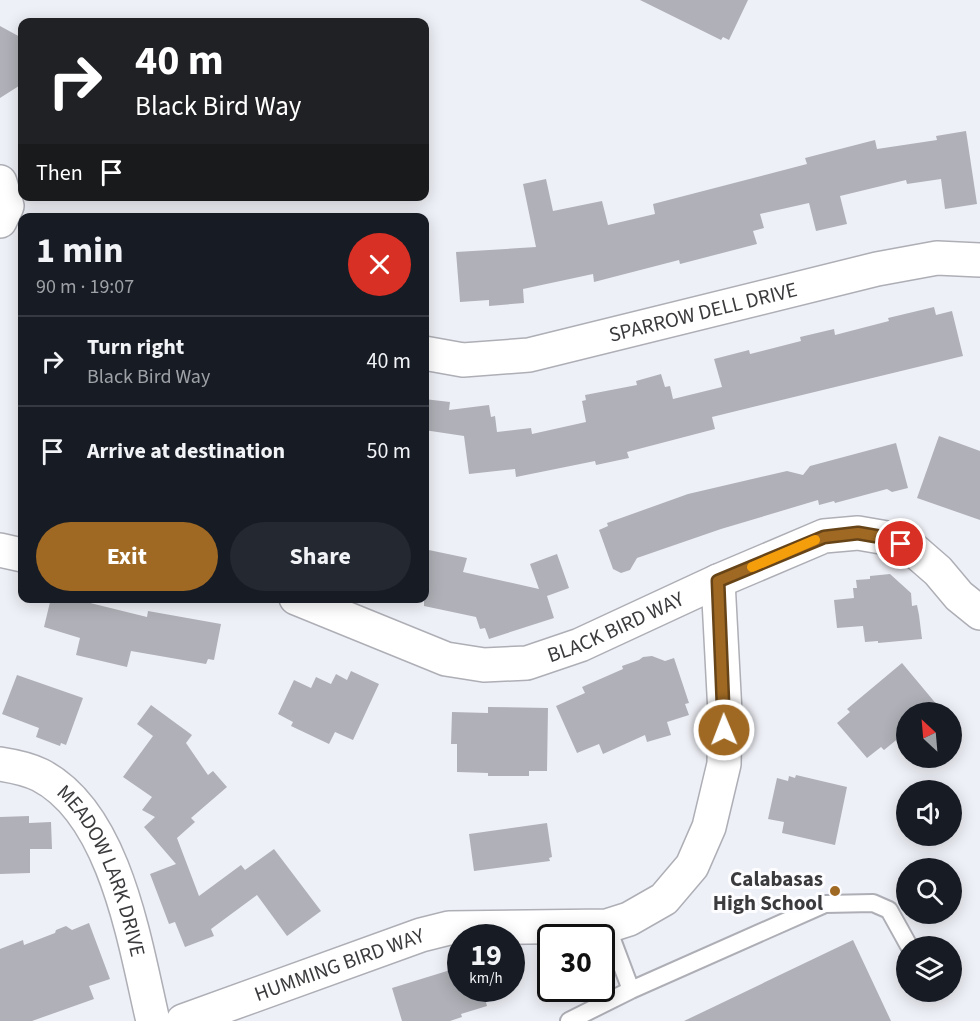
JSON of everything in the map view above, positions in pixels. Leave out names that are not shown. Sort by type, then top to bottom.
[{"type":"street","points":[[0,182],[7,206],[0,221]]},
{"type":"street","name":"SPARROW DELL DRIVE","points":[[429,354],[462,360],[529,355],[877,269],[937,258],[980,260]]},
{"type":"street","name":"BLACK BIRD WAY","points":[[308,603],[447,659],[484,665],[527,663],[580,645],[718,581],[824,537],[858,533],[887,538],[915,551],[938,571],[959,596],[980,613]]},
{"type":"street","points":[[0,550],[18,554]]},
{"type":"street","name":"HUMMING BIRD WAY","points":[[615,924],[629,919],[664,899],[692,866],[709,827],[724,764],[725,713],[718,581]]},
{"type":"street","name":"MEADOW LARK DRIVE","points":[[0,764],[40,775],[65,794],[84,815],[103,847],[121,892],[153,1021]]},
{"type":"street","name":"HUMMING BIRD WAY","points":[[183,1021],[421,935],[449,928],[537,927]]},
{"type":"lane","points":[[568,1021],[631,990],[825,904],[873,903],[889,910],[903,936]]},
{"type":"lane","points":[[615,948],[631,990]]},
{"type":"building","points":[[640,0],[748,0],[729,40],[723,37],[721,40]]},
{"type":"building","points":[[0,26],[18,36],[18,87],[0,98]]},
{"type":"building","points":[[966,131],[977,204],[945,209],[941,179],[907,184],[906,180],[840,196],[847,224],[816,231],[809,203],[760,214],[764,228],[753,231],[757,244],[680,264],[679,260],[594,282],[593,274],[523,289],[524,303],[489,306],[489,300],[460,302],[456,252],[536,247],[523,184],[546,179],[553,211],[602,201],[608,225],[655,214],[653,204],[807,164],[805,158],[875,140],[877,149],[937,140],[936,136]]},
{"type":"building","points":[[934,307],[936,315],[952,311],[963,356],[712,417],[715,429],[627,452],[629,458],[596,465],[595,461],[516,477],[515,469],[469,474],[464,436],[429,431],[429,400],[450,402],[449,410],[489,405],[491,417],[495,416],[497,432],[531,428],[532,434],[586,422],[582,401],[586,400],[585,395],[637,385],[636,381],[661,374],[665,387],[670,386],[673,399],[722,387],[714,359],[749,350],[750,354],[801,341],[800,337],[834,329],[835,335],[889,321],[888,318]]},
{"type":"building","points":[[939,436],[980,451],[980,520],[917,498]]},
{"type":"building","points":[[896,443],[908,488],[892,492],[887,489],[835,503],[834,501],[819,505],[818,500],[721,529],[637,558],[630,570],[621,573],[613,569],[599,530],[608,526],[607,523],[688,494],[787,471],[803,475],[810,466]]},
{"type":"building","points":[[429,550],[467,558],[463,572],[539,589],[530,564],[557,554],[569,588],[547,596],[554,618],[489,639],[485,628],[480,629],[476,617],[424,606],[424,603],[429,603]]},
{"type":"building","points":[[890,574],[911,593],[912,606],[917,605],[922,639],[865,642],[863,626],[837,628],[834,600],[854,598],[853,588],[857,588],[856,580]]},
{"type":"building","points":[[50,603],[90,603],[147,617],[148,611],[221,624],[214,660],[208,659],[206,664],[131,651],[127,667],[76,655],[80,638],[44,627]]},
{"type":"building","points":[[652,656],[665,661],[674,658],[689,703],[685,704],[689,715],[667,722],[671,735],[647,742],[645,735],[603,754],[599,744],[577,753],[556,706],[585,693],[582,687],[623,669],[622,666],[643,657]]},
{"type":"building","points":[[902,663],[935,702],[896,702],[896,740],[884,750],[881,747],[867,758],[837,723],[850,712],[847,709]]},
{"type":"building","points":[[351,671],[379,684],[353,740],[335,732],[329,744],[291,726],[293,722],[278,714],[294,680],[311,688],[316,677],[331,684],[336,674],[347,680]]},
{"type":"building","points":[[17,675],[83,698],[66,745],[61,743],[60,746],[36,737],[39,728],[2,714]]},
{"type":"building","points":[[151,705],[192,735],[186,743],[208,775],[213,771],[227,787],[191,818],[195,822],[177,838],[199,896],[241,865],[245,870],[274,849],[321,911],[287,936],[257,895],[211,929],[214,936],[185,947],[175,922],[169,924],[150,874],[176,864],[144,827],[155,817],[142,810],[152,797],[123,777],[153,736],[137,724]]},
{"type":"building","points":[[488,707],[548,708],[547,771],[529,771],[529,776],[488,776],[488,773],[457,772],[457,744],[451,744],[452,712],[488,713]]},
{"type":"building","points":[[796,775],[847,787],[835,845],[782,833],[784,822],[768,819],[777,778],[788,781],[789,776],[795,778]]},
{"type":"building","points":[[29,816],[29,823],[51,822],[52,849],[30,849],[30,873],[0,874],[0,817]]},
{"type":"building","points":[[547,823],[552,857],[549,858],[550,861],[474,871],[469,834]]},
{"type":"building","points":[[89,923],[110,979],[89,986],[94,999],[32,1021],[0,1021],[0,949],[23,940],[24,945],[55,933],[56,930],[66,926],[72,930]]},
{"type":"building","points":[[853,940],[891,1021],[684,1021]]},
{"type":"building","points":[[447,971],[447,1002],[486,1002],[487,1006],[461,1014],[462,1017],[450,1021],[402,1021],[392,988]]},
{"type":"slow traffic","points":[[752,567],[815,540]]},
{"type":"place","name":"Calabasas High School","points":[[835,891]]},
{"type":"route","points":[[724,730],[718,581],[824,537],[858,533],[887,538],[901,544]]}]
